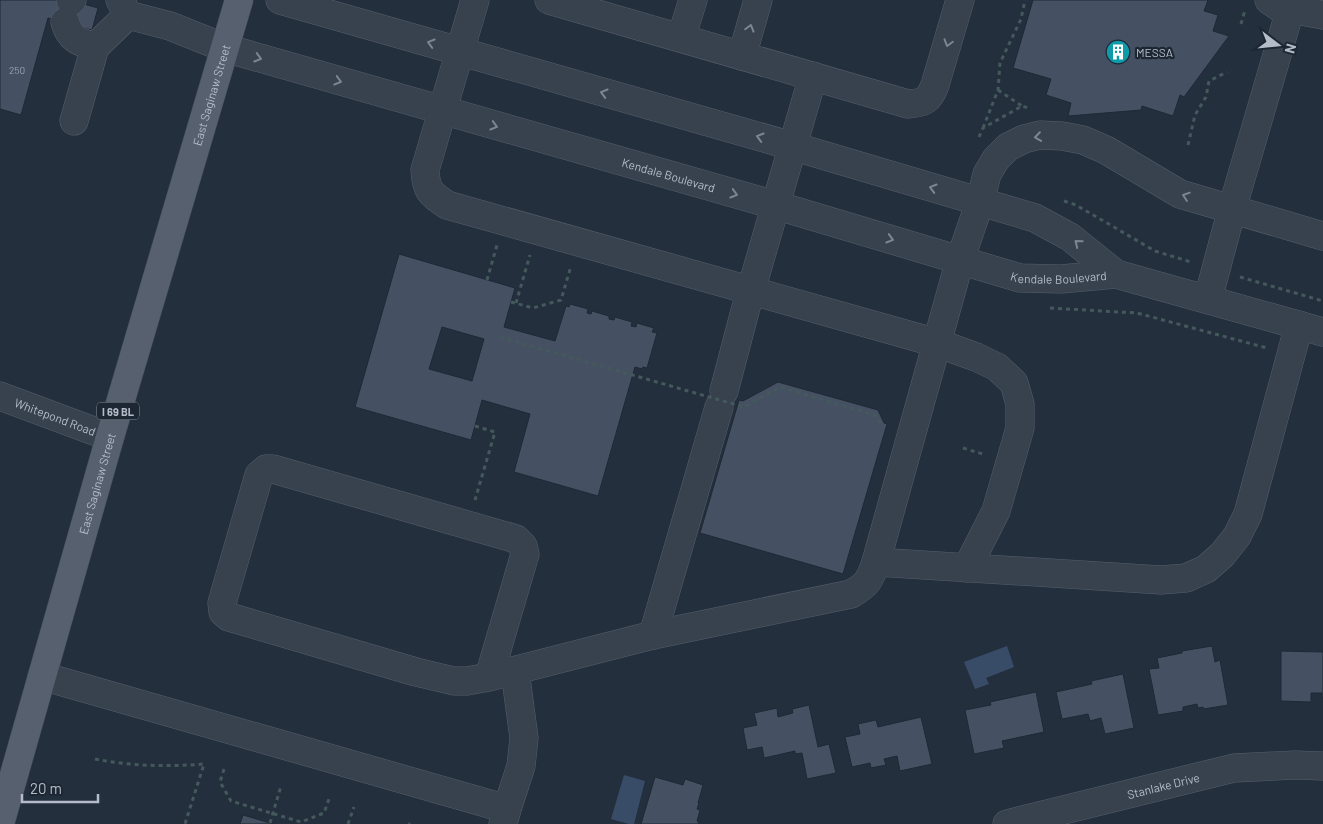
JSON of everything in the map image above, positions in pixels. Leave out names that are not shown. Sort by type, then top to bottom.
[{"type":"main road","name":"East Saginaw Street","points":[[0,824],[110,437],[238,0]]},
{"type":"street","name":"Kendale Boulevard","points":[[280,0],[792,146],[1035,218],[1070,236],[1116,274]]},
{"type":"street","points":[[475,0],[425,170],[426,184],[434,197],[447,205],[937,343],[997,367],[1014,382],[1020,404],[1020,428],[996,511],[967,568]]},
{"type":"street","points":[[549,0],[908,104],[919,103],[931,96],[936,85],[960,0]]},
{"type":"street","points":[[681,38],[693,0]]},
{"type":"street","points":[[742,56],[758,0]]},
{"type":"street","name":"Kendale Boulevard","points":[[124,7],[225,48],[775,205],[1020,278],[1061,279],[1116,274],[1311,329]]},
{"type":"street","points":[[74,122],[95,47],[124,7]]},
{"type":"street","points":[[1208,299],[1232,209],[1279,7],[1323,15]]},
{"type":"street","points":[[69,8],[67,31],[80,42],[95,47]]},
{"type":"street","points":[[654,635],[813,76]]},
{"type":"street","points":[[489,677],[525,554],[523,546],[516,539],[273,469],[266,469],[258,475],[222,603],[223,612],[229,617],[454,682],[489,677],[654,635],[852,594],[864,587],[872,575],[876,562],[960,260],[980,202],[987,174],[1008,147],[1024,139],[1040,135],[1062,136],[1083,140],[1106,150],[1180,194],[1323,236]]},
{"type":"street","points":[[876,562],[1161,580],[1186,578],[1206,569],[1222,555],[1237,536],[1248,514],[1311,329]]},
{"type":"street","name":"Whitepond Road","points":[[0,396],[110,437]]},
{"type":"street","points":[[42,676],[505,817],[521,766],[524,738],[515,671]]},
{"type":"street","name":"Stanlake Drive","points":[[1007,824],[1234,768],[1295,765],[1323,766]]},
{"type":"path","points":[[975,145],[998,90],[1000,64],[1021,19],[1025,0]]},
{"type":"path","points":[[1188,146],[1195,115],[1206,96],[1209,81],[1227,72]]},
{"type":"path","points":[[998,90],[1022,106],[1039,112]]},
{"type":"path","points":[[983,128],[1022,106]]},
{"type":"path","points":[[1058,200],[1076,205],[1155,251],[1323,301]]},
{"type":"path","points":[[487,280],[495,250]]},
{"type":"path","points":[[511,302],[532,308],[561,300],[573,258]]},
{"type":"path","points":[[516,303],[527,266]]},
{"type":"path","points":[[500,337],[744,407],[780,387],[875,415],[883,427]]},
{"type":"path","points":[[468,525],[495,432],[475,426]]},
{"type":"path","points":[[963,448],[987,455]]},
{"type":"path","points":[[94,759],[115,764],[204,764],[185,824]]},
{"type":"path","points":[[224,769],[220,782],[231,801],[301,822],[324,813],[329,800]]},
{"type":"path","points":[[270,823],[281,786]]},
{"type":"path","points":[[348,824],[354,807]]},
{"type":"water","points":[[1007,646],[1014,667],[986,678],[989,684],[975,689],[964,662]]},
{"type":"water","points":[[624,775],[645,781],[634,824],[611,819]]},
{"type":"building","points":[[0,0],[69,0],[98,8],[92,30],[48,18],[21,115],[0,109]]},
{"type":"building","name":"MESSA","points":[[1033,0],[1208,0],[1204,11],[1218,15],[1213,31],[1229,36],[1184,97],[1180,95],[1173,116],[1142,106],[1141,110],[1068,116],[1071,103],[1046,95],[1051,79],[1013,68]]},
{"type":"building","points":[[399,254],[515,288],[504,327],[555,341],[566,306],[569,307],[570,304],[588,309],[587,313],[591,314],[592,311],[609,316],[609,319],[614,320],[615,317],[632,322],[631,326],[636,327],[637,323],[654,328],[652,332],[657,333],[647,368],[635,367],[598,496],[514,472],[530,414],[482,400],[471,440],[355,407]],"holes":[[[442,327],[484,339],[472,381],[429,369]]]},
{"type":"building","points":[[778,382],[878,410],[884,423],[887,424],[843,574],[700,533],[739,400],[743,401]]},
{"type":"building","points":[[1212,646],[1215,662],[1220,660],[1228,705],[1204,709],[1203,707],[1198,708],[1197,704],[1183,707],[1183,711],[1158,715],[1149,669],[1159,668],[1157,658],[1182,653],[1182,651]]},
{"type":"building","points":[[1281,651],[1323,652],[1323,698],[1322,693],[1311,693],[1311,702],[1281,701]]},
{"type":"building","points":[[1123,674],[1134,728],[1105,734],[1101,718],[1090,721],[1088,714],[1062,719],[1056,692],[1092,684],[1091,681]]},
{"type":"building","points":[[1036,692],[1044,732],[1002,741],[1004,748],[974,754],[965,710],[991,705],[990,702]]},
{"type":"building","points":[[809,705],[818,747],[829,744],[836,773],[807,779],[802,753],[795,754],[795,751],[764,758],[762,747],[747,750],[743,728],[757,725],[754,713],[777,708],[778,717],[793,713],[792,709]]},
{"type":"building","points":[[921,717],[932,764],[900,771],[897,756],[884,759],[886,765],[871,768],[870,763],[852,767],[845,737],[860,734],[858,724],[876,720],[878,727]]},
{"type":"building","points":[[655,777],[683,785],[685,779],[703,785],[697,809],[700,810],[698,824],[641,824]]},
{"type":"building","points":[[243,815],[270,823],[274,824],[240,824]]},
{"type":"place","name":"MESSA","points":[[1118,52]]}]
